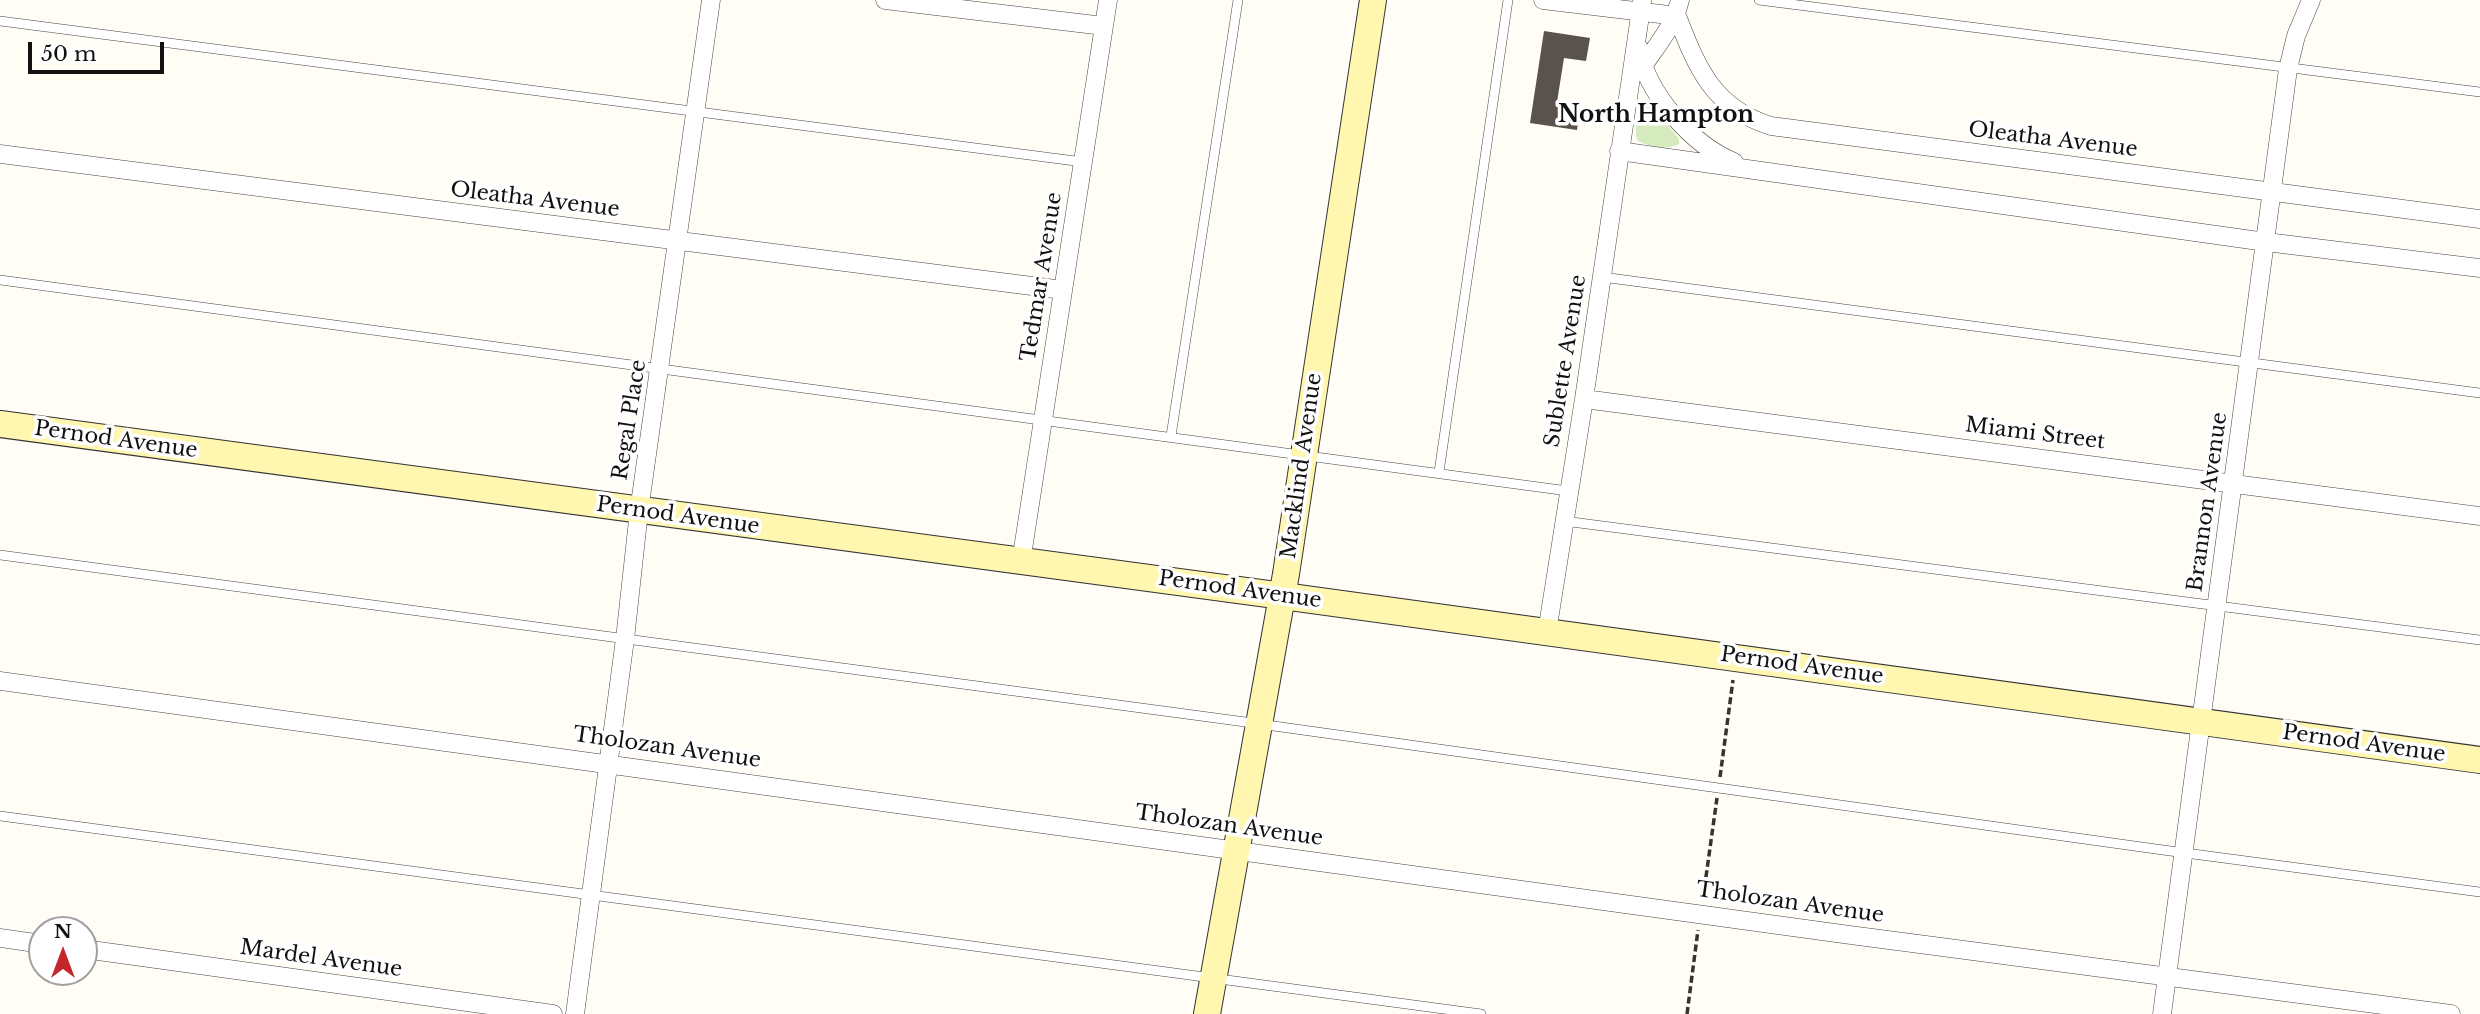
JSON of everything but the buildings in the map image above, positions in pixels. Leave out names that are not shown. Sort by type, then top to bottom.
[{"type":"street","name":"Regal Place","points":[[575,1014],[625,639],[639,510],[711,0]]},
{"type":"street","points":[[885,0],[1104,26]]},
{"type":"street","name":"Tedmar Avenue","points":[[1021,562],[1108,0]]},
{"type":"street","name":"Macklind Avenue","points":[[1207,1014],[1283,596],[1373,0]]},
{"type":"street","points":[[1543,0],[1678,8]]},
{"type":"street","name":"Brannon Avenue","points":[[2162,1014],[2288,69],[2296,36],[2311,0]]},
{"type":"street","name":"Sublette Avenue","points":[[1547,632],[1641,6]]},
{"type":"street","name":"Sublette Avenue","points":[[1628,97],[1643,65],[1668,33],[1678,8]]},
{"type":"street","name":"Oleatha Avenue","points":[[1678,8],[1691,54],[1716,93],[1733,109],[1750,119],[1785,128],[2480,219]]},
{"type":"street","points":[[1637,34],[1643,65],[1669,111],[1711,151],[1763,171]]},
{"type":"street","points":[[1619,151],[2266,242],[2480,268]]},
{"type":"street","name":"Oleatha Avenue","points":[[0,154],[1063,290]]},
{"type":"street","name":"Miami Street","points":[[1584,399],[2480,516]]},
{"type":"street","name":"Pernod Avenue","points":[[0,424],[2201,720],[2480,760]]},
{"type":"street","name":"Tholozan Avenue","points":[[0,681],[609,762],[2167,978],[2451,1014]]},
{"type":"street","points":[[0,938],[28,942]]},
{"type":"street","name":"Mardel Avenue","points":[[98,952],[553,1014]]},
{"type":"lane","points":[[1171,436],[1238,0]]},
{"type":"lane","points":[[1439,472],[1508,0]]},
{"type":"lane","points":[[1759,0],[2480,92]]},
{"type":"lane","points":[[0,21],[1083,162]]},
{"type":"lane","points":[[1602,277],[2480,393]]},
{"type":"lane","points":[[0,280],[1568,491]]},
{"type":"lane","points":[[1564,522],[2480,640]]},
{"type":"lane","points":[[0,555],[1260,724],[2480,892]]},
{"type":"lane","points":[[0,816],[1481,1014]]},
{"type":"path","points":[[1687,1014],[1735,657]]},
{"type":"green space","points":[[1642,103],[1653,106],[1679,139],[1679,144],[1658,147],[1637,140],[1637,121]]},
{"type":"district","name":"North Hampton","points":[[1656,116]]}]
